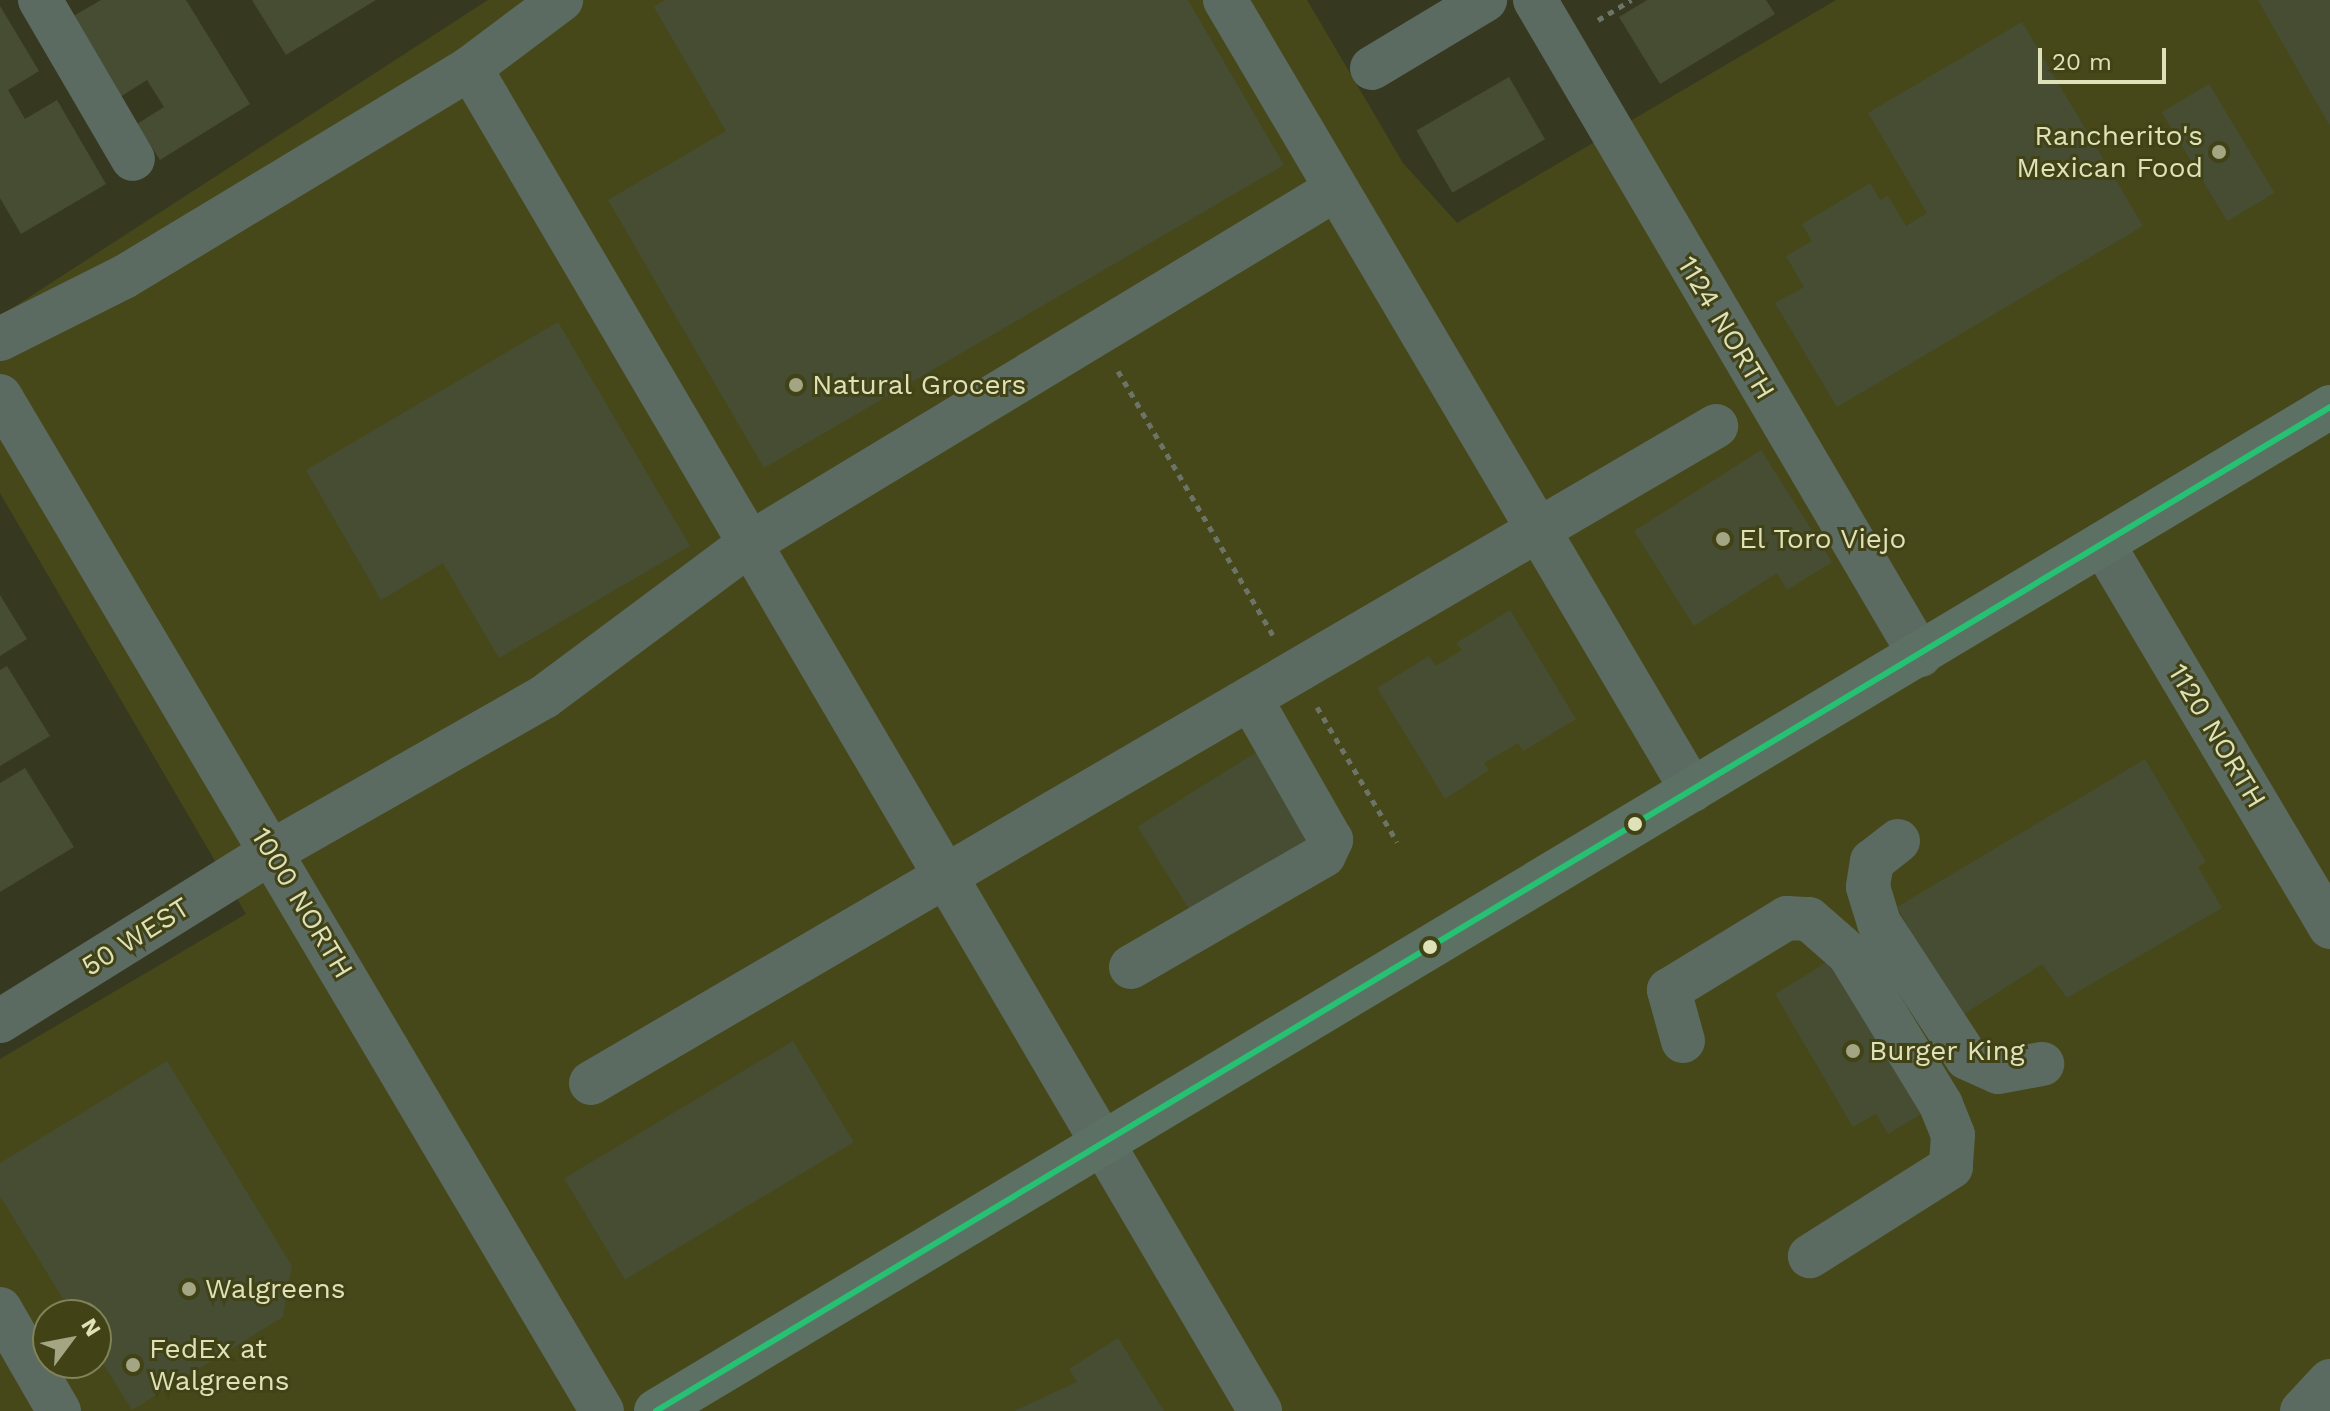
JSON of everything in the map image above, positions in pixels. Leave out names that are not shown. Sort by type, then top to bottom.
[{"type":"main road","points":[[656,1411],[2104,546],[2330,407]]},
{"type":"street","points":[[40,0],[133,159]]},
{"type":"street","points":[[0,339],[124,277],[470,68],[561,0]]},
{"type":"street","points":[[1225,0],[1692,790]]},
{"type":"street","points":[[1372,68],[1485,0]]},
{"type":"street","name":"1124 NORTH","points":[[1535,0],[1920,655]]},
{"type":"street","points":[[470,68],[1260,1411]]},
{"type":"street","name":"50 WEST","points":[[0,1021],[271,852],[544,697],[749,544],[1336,189]]},
{"type":"street","name":"1000 NORTH","points":[[0,396],[602,1411]]},
{"type":"street","points":[[591,1083],[1716,426]]},
{"type":"street","name":"1120 NORTH","points":[[2104,546],[2330,927]]},
{"type":"street","points":[[1131,967],[1328,847],[1327,823],[1250,698]]},
{"type":"street","points":[[1898,841],[1872,861],[1868,887],[1879,923],[1967,1058],[1998,1072],[2042,1064]]},
{"type":"street","points":[[1683,1041],[1669,990],[1787,918],[1809,919],[1849,954],[1941,1105],[1953,1135],[1951,1167],[1810,1256]]},
{"type":"street","points":[[0,1309],[59,1411]]},
{"type":"street","points":[[2302,1411],[2330,1381]]},
{"type":"path","points":[[1583,29],[1631,0]]},
{"type":"path","points":[[1117,370],[1275,638]]},
{"type":"path","points":[[1310,696],[1397,842]]},
{"type":"shaded area","points":[[488,0],[1307,0],[1403,163],[1457,223],[1836,0],[2330,0],[2330,1411],[0,1411],[0,1059],[246,914],[0,493],[0,316]]},
{"type":"building","points":[[101,0],[186,0],[250,104],[160,160],[137,124],[164,107],[147,80],[120,97],[70,18]]},
{"type":"building","points":[[252,0],[376,0],[286,55]]},
{"type":"building","points":[[665,0],[1188,0],[1284,165],[764,468],[608,200],[726,131],[654,7]]},
{"type":"building","points":[[1647,0],[1766,0],[1775,14],[1660,84],[1619,17]]},
{"type":"building","points":[[2258,0],[2330,0],[2330,126]]},
{"type":"building","points":[[0,6],[39,71],[8,90],[25,119],[57,100],[106,184],[21,234],[0,198]]},
{"type":"building","points":[[2022,22],[2143,226],[1837,407],[1775,303],[1804,287],[1786,256],[1812,241],[1802,224],[1870,183],[1880,200],[1888,196],[1906,226],[1927,213],[1868,113]]},
{"type":"building","points":[[1509,77],[1545,139],[1452,193],[1416,130]]},
{"type":"building","name":"Rancherito's Mexican Food","points":[[2209,84],[2274,193],[2227,221],[2162,112]]},
{"type":"building","points":[[558,322],[690,546],[499,658],[443,563],[381,600],[306,470]]},
{"type":"building","points":[[1761,450],[1832,562],[1787,590],[1777,573],[1694,626],[1634,531]]},
{"type":"building","points":[[0,595],[27,639],[0,656]]},
{"type":"building","points":[[1510,610],[1576,719],[1523,751],[1518,743],[1484,763],[1489,770],[1445,799],[1377,688],[1429,656],[1436,666],[1462,650],[1456,643]]},
{"type":"building","points":[[7,666],[50,736],[0,766],[0,670]]},
{"type":"building","points":[[1263,748],[1317,835],[1192,913],[1137,826]]},
{"type":"building","points":[[2145,759],[2206,862],[2198,867],[2222,908],[2067,998],[2042,964],[1958,1018],[1897,907]]},
{"type":"building","points":[[25,768],[74,847],[0,892],[0,783]]},
{"type":"building","name":"Burger King","points":[[1840,954],[1931,1108],[1888,1134],[1876,1114],[1853,1127],[1775,994]]},
{"type":"building","points":[[793,1041],[854,1142],[625,1280],[564,1179]]},
{"type":"building","points":[[167,1061],[292,1266],[283,1317],[132,1410],[112,1378],[112,1299],[63,1299],[0,1196],[0,1163]]},
{"type":"building","points":[[1118,1338],[1164,1411],[1014,1411],[1077,1382],[1069,1369]]},
{"type":"transit line","points":[[656,1411],[2330,407]]},
{"type":"place","name":"Rancherito's Mexican Food","points":[[2219,152]]},
{"type":"place","name":"Natural Grocers","points":[[796,385]]},
{"type":"place","name":"El Toro Viejo","points":[[1723,539]]},
{"type":"place","name":"Burger King","points":[[1853,1051]]},
{"type":"place","name":"Walgreens","points":[[189,1289]]},
{"type":"place","name":"FedEx at Walgreens","points":[[133,1365]]}]
